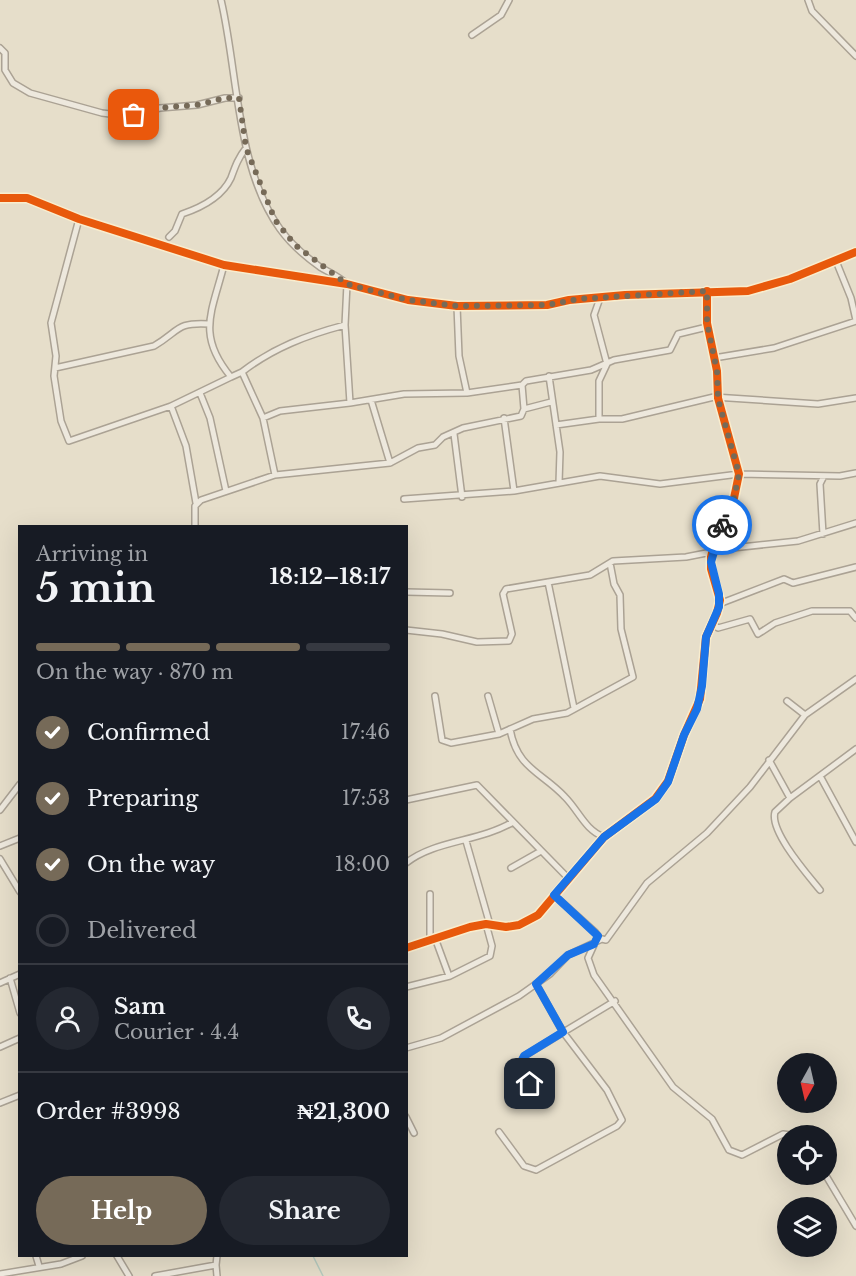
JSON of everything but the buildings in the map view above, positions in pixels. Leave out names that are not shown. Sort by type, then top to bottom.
[{"type":"street","points":[[221,0],[246,148],[259,187],[281,230],[320,267],[337,275],[347,284]]},
{"type":"street","points":[[472,35],[501,15],[509,0]]},
{"type":"street","points":[[808,0],[812,11],[856,56]]},
{"type":"street","points":[[0,48],[5,53],[5,70],[13,83],[30,93],[102,113],[134,115],[158,108],[197,105],[225,98],[239,98]]},
{"type":"street","points":[[169,237],[175,231],[182,214],[196,209],[220,194],[230,180],[236,161],[246,148]]},
{"type":"street","points":[[0,198],[27,198],[79,219],[224,265],[347,284],[408,300],[457,306],[548,305],[569,300],[707,291],[748,291],[856,252]]},
{"type":"street","points":[[79,219],[52,310],[55,368],[62,421],[69,441],[171,406],[242,372],[262,357],[302,337],[345,325]]},
{"type":"street","points":[[714,358],[774,348],[856,320],[836,261]]},
{"type":"street","points":[[224,265],[209,324],[212,349],[231,377]]},
{"type":"street","points":[[347,284],[345,325],[350,403]]},
{"type":"street","points":[[408,947],[433,938],[488,925],[506,927],[528,921],[538,915],[604,837],[656,799],[668,782],[684,735],[700,699],[704,648],[711,623],[717,613],[719,594],[711,569],[713,552],[724,519],[733,503],[739,474],[718,397],[714,358],[707,327],[707,291]]},
{"type":"street","points":[[599,419],[599,381],[607,364],[594,315],[600,298]]},
{"type":"street","points":[[457,306],[459,356],[467,393]]},
{"type":"street","points":[[55,368],[154,346],[168,338],[176,328],[188,323],[209,324]]},
{"type":"street","points":[[263,418],[280,411],[404,394],[467,393],[522,385],[526,381],[591,370],[607,364],[670,350],[678,334],[707,327]]},
{"type":"street","points":[[242,372],[263,418],[276,475]]},
{"type":"street","points":[[549,376],[560,452],[559,483]]},
{"type":"street","points":[[196,503],[276,475],[373,467],[390,463],[418,448],[435,445],[443,437],[463,428],[521,416],[524,409],[522,385]]},
{"type":"street","points":[[200,393],[213,428],[226,491]]},
{"type":"street","points":[[556,425],[599,419],[622,419],[718,397],[818,404],[856,398]]},
{"type":"street","points":[[371,400],[390,463]]},
{"type":"street","points":[[524,409],[551,402]]},
{"type":"street","points":[[171,406],[186,446],[196,503],[195,525]]},
{"type":"street","points":[[504,418],[514,491]]},
{"type":"street","points":[[454,434],[462,496]]},
{"type":"street","points":[[404,500],[514,491],[600,476],[674,484],[739,474],[824,476],[856,473]]},
{"type":"street","points":[[823,534],[820,484],[824,476]]},
{"type":"street","points":[[408,630],[442,634],[477,642],[509,640],[512,634],[504,604],[504,591],[590,575],[610,563],[798,541],[856,523]]},
{"type":"street","points":[[435,696],[442,740],[446,742],[499,734],[533,719],[567,713],[633,677],[621,629],[621,602],[614,584],[610,563]]},
{"type":"street","points":[[718,604],[784,579],[793,583],[856,567]]},
{"type":"street","points":[[548,582],[574,708]]},
{"type":"street","points":[[408,592],[450,593]]},
{"type":"street","points":[[711,623],[718,628],[750,619],[758,634],[775,623],[812,611],[850,611],[856,618]]},
{"type":"street","points":[[554,895],[600,938],[606,940],[647,883],[706,833],[750,787],[769,759],[805,715],[856,680]]},
{"type":"street","points":[[488,696],[499,734]]},
{"type":"street","points":[[787,701],[805,715]]},
{"type":"street","points":[[510,729],[526,764],[566,797],[593,833],[604,837]]},
{"type":"street","points":[[820,890],[790,852],[774,823],[775,812],[790,798],[856,749]]},
{"type":"street","points":[[769,759],[790,798]]},
{"type":"street","points":[[820,776],[856,842]]},
{"type":"street","points":[[408,800],[477,785],[569,879]]},
{"type":"street","points":[[0,810],[18,787]]},
{"type":"street","points":[[408,862],[431,849],[495,833],[513,822]]},
{"type":"street","points":[[0,846],[18,839]]},
{"type":"street","points":[[408,986],[449,976],[489,956],[492,946],[488,925],[466,841]]},
{"type":"street","points":[[511,868],[541,851]]},
{"type":"street","points":[[1,861],[18,889]]},
{"type":"street","points":[[430,894],[433,938],[449,976]]},
{"type":"street","points":[[600,938],[594,944],[588,958],[590,964],[673,1087],[712,1119],[732,1153],[742,1155],[777,1137]]},
{"type":"street","points":[[408,1047],[441,1038],[536,984],[568,955],[594,944]]},
{"type":"street","points":[[0,983],[18,975]]},
{"type":"street","points":[[10,978],[18,1006]]},
{"type":"street","points":[[499,1132],[524,1166],[536,1170],[621,1123],[622,1116],[607,1090],[563,1032],[536,984]]},
{"type":"street","points":[[520,1103],[530,1084],[520,1064],[524,1056],[615,1001]]},
{"type":"street","points":[[0,1047],[18,1039]]},
{"type":"street","points":[[0,1103],[18,1096]]},
{"type":"street","points":[[408,1121],[414,1132]]},
{"type":"street","points":[[832,1185],[856,1226]]},
{"type":"street","points":[[36,1257],[39,1266]]},
{"type":"street","points":[[0,1274],[61,1264],[79,1257]]},
{"type":"street","points":[[118,1257],[129,1276]]},
{"type":"street","points":[[217,1257],[217,1276]]},
{"type":"street","points":[[155,1276],[216,1265]]},
{"type":"waterway","points":[[314,1257],[323,1276]]},
{"type":"cycle path","points":[[0,198],[27,198],[79,219],[224,265],[347,284],[408,300],[457,306],[547,305],[569,300],[625,295],[748,291],[790,279],[856,252]]},
{"type":"cycle path","points":[[408,947],[470,927],[486,924],[506,927],[519,925],[538,915],[604,837],[655,799],[668,781],[684,735],[700,699],[706,637],[720,600],[711,569],[711,557],[715,540],[733,503],[739,474],[718,398],[717,371],[707,323],[707,291]]},
{"type":"way so far","points":[[134,115],[158,108],[179,108],[225,98],[239,98],[246,148],[259,187],[275,220],[295,245],[320,267],[337,275],[347,284],[408,300],[457,306],[548,305],[578,299],[707,291],[708,339],[717,371],[718,399],[739,474],[733,503],[722,525]]},
{"type":"route","points":[[530,1084],[520,1064],[524,1056],[563,1032],[536,984],[550,974],[568,955],[594,944],[598,936],[554,895],[604,837],[617,825],[656,799],[668,782],[684,735],[700,699],[706,637],[720,600],[711,562],[715,540],[722,525]]}]
